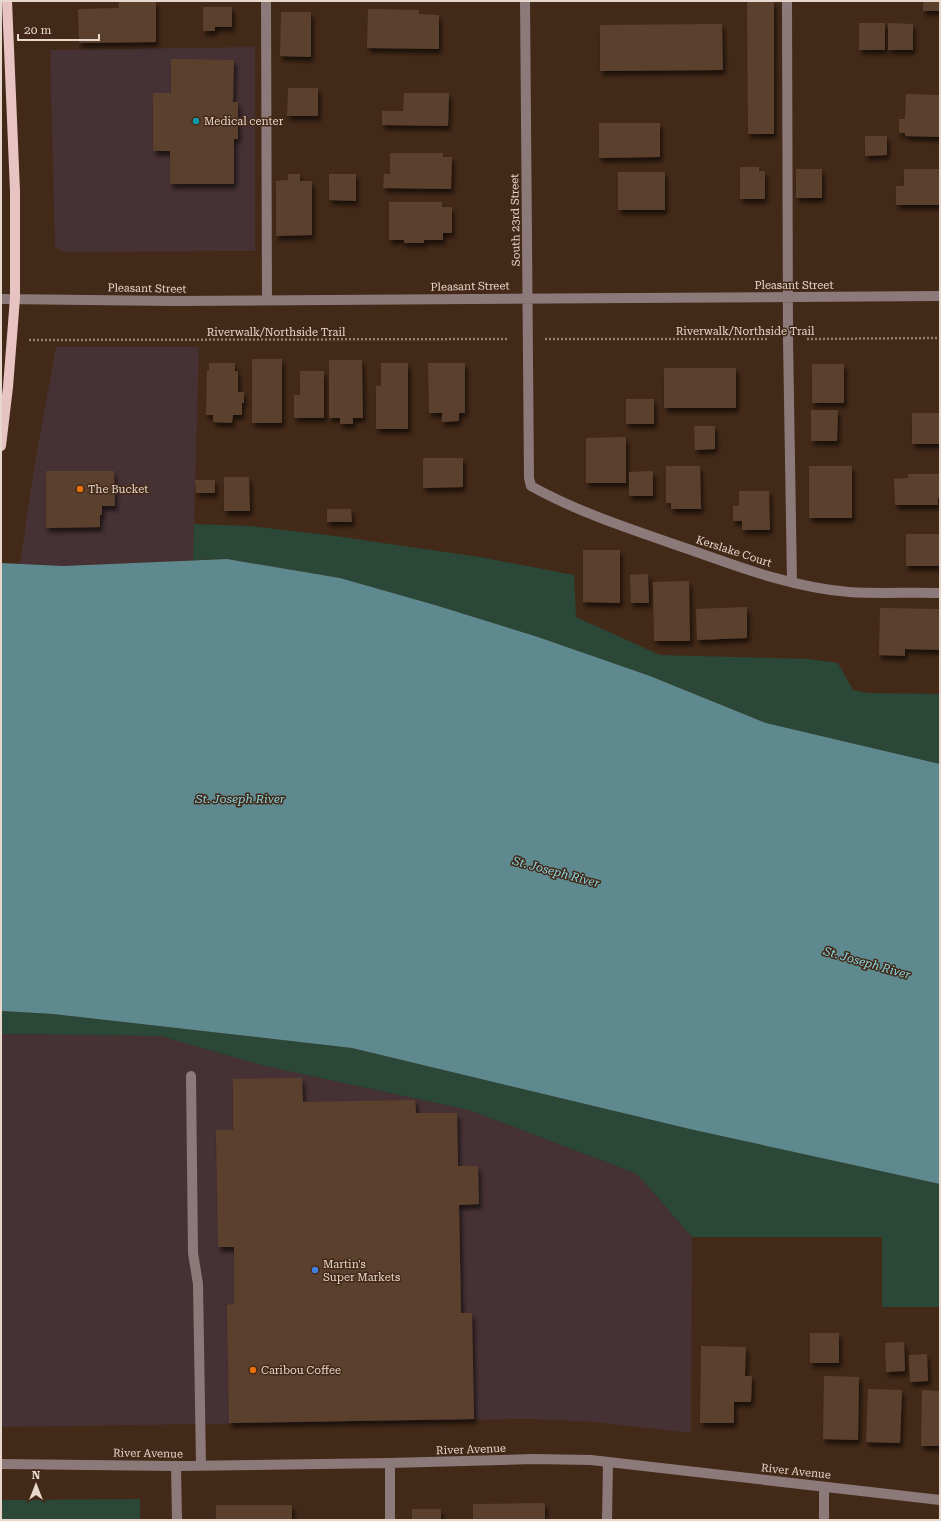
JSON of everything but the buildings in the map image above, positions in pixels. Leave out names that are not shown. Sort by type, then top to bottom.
[{"type":"main road","points":[[1,446],[8,387],[15,298],[15,191],[7,1]]},
{"type":"street","points":[[266,1],[267,300]]},
{"type":"street","name":"South 23rd Street","points":[[525,1],[529,478],[531,486]]},
{"type":"street","points":[[787,1],[788,339],[792,582]]},
{"type":"street","name":"Pleasant Street","points":[[1,299],[175,301],[940,296]]},
{"type":"street","name":"Kerslake Court","points":[[531,486],[554,499],[651,536],[759,573],[792,582],[849,592],[940,592]]},
{"type":"street","points":[[191,1076],[193,1253],[198,1284],[202,1465]]},
{"type":"street","name":"River Avenue","points":[[1,1464],[176,1466],[534,1459],[591,1460],[940,1500]]},
{"type":"street","points":[[607,1520],[608,1462]]},
{"type":"street","points":[[390,1463],[390,1520]]},
{"type":"street","points":[[176,1466],[177,1520]]},
{"type":"street","points":[[824,1487],[824,1520]]},
{"type":"path","name":"Riverwalk/Northside Trail","points":[[551,339],[940,338]]},
{"type":"path","name":"Riverwalk/Northside Trail","points":[[52,340],[500,339]]},
{"type":"shaded area","points":[[255,47],[255,251],[63,252],[55,246],[50,50]]},
{"type":"shaded area","points":[[56,347],[199,347],[193,560],[63,566],[20,564],[34,468]]},
{"type":"shaded area","points":[[1,1034],[160,1036],[265,1066],[469,1110],[637,1174],[692,1237],[691,1433],[594,1422],[531,1419],[1,1427]]},
{"type":"green space","points":[[194,524],[250,526],[335,536],[480,557],[574,575],[576,617],[660,655],[809,659],[838,663],[853,690],[869,693],[940,694],[940,764],[766,723],[650,676],[538,637],[435,605],[340,578],[227,559],[193,560]]},
{"type":"green space","points":[[1,1011],[53,1014],[352,1048],[694,1130],[940,1184],[940,1307],[882,1307],[882,1237],[692,1237],[637,1174],[469,1110],[265,1066],[160,1036],[1,1034]]},
{"type":"green space","points":[[140,1499],[140,1520],[1,1520],[1,1500]]},
{"type":"water","name":"St. Joseph River","points":[[227,559],[340,578],[435,605],[538,637],[650,676],[766,723],[940,764],[940,1184],[694,1130],[352,1048],[53,1014],[1,1011],[1,563],[63,566]]},
{"type":"place","name":"Medical center","points":[[196,121]]},
{"type":"place","name":"The Bucket","points":[[80,489]]},
{"type":"place","name":"Martin's Super Markets","points":[[315,1270]]},
{"type":"place","name":"Caribou Coffee","points":[[253,1370]]}]
